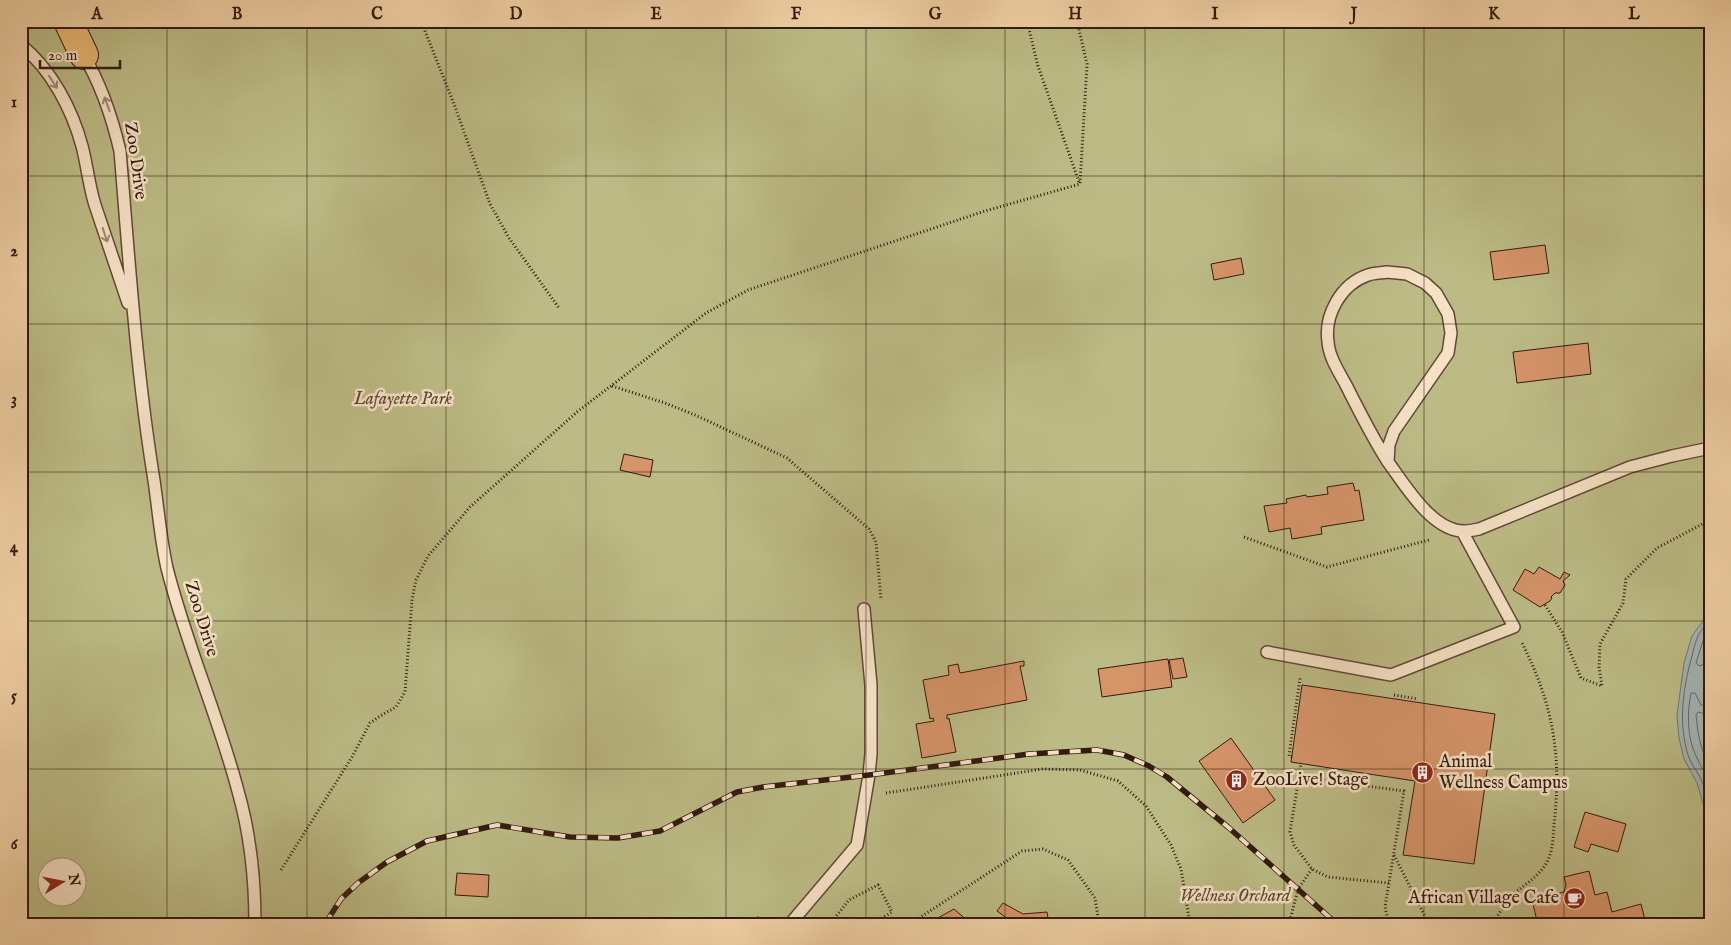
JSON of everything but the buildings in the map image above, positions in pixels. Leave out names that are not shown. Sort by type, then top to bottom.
[{"type":"main road","points":[[68,21],[84,55]]},
{"type":"lane","name":"Zoo Drive","points":[[56,21],[84,55],[101,88],[120,151],[133,321],[146,429],[167,566],[182,619],[238,791],[247,831],[255,894],[255,924]]},
{"type":"lane","name":"Zoo Drive","points":[[21,45],[41,65],[53,82],[66,104],[75,125],[95,204],[133,321]]},
{"type":"lane","points":[[1388,462],[1389,445],[1394,431],[1448,353],[1451,333],[1448,314],[1436,293],[1425,283],[1407,274],[1387,272],[1368,275],[1350,285],[1337,300],[1329,319],[1328,342],[1334,362],[1342,378],[1372,436],[1388,462],[1425,511],[1446,527],[1462,531],[1479,529],[1630,467],[1710,448]]},
{"type":"lane","points":[[1268,652],[1391,675],[1514,627],[1462,531]]},
{"type":"lane","points":[[790,924],[858,845],[866,796],[870,754],[871,685],[864,609]]},
{"type":"path","points":[[421,21],[454,104],[490,204],[509,238],[559,308]]},
{"type":"path","points":[[1027,21],[1038,66],[1080,184]]},
{"type":"path","points":[[1077,21],[1087,64],[1080,184]]},
{"type":"path","points":[[281,870],[352,756],[370,723],[396,707],[405,692],[412,600],[416,580],[428,556],[470,507],[577,412],[706,313],[748,290],[985,211],[1080,184]]},
{"type":"path","points":[[611,385],[688,412],[787,458],[869,529],[876,542],[882,606]]},
{"type":"path","points":[[1545,605],[1562,632],[1581,678],[1602,686],[1598,667],[1600,644],[1623,603],[1626,579],[1657,548],[1710,520]]},
{"type":"path","points":[[1244,537],[1327,567],[1462,531]]},
{"type":"path","points":[[1492,924],[1513,895],[1544,868],[1551,853],[1558,793],[1557,750],[1549,706],[1532,661],[1514,627]]},
{"type":"path","points":[[1292,757],[1289,756],[1300,675]]},
{"type":"path","points":[[1394,686],[1394,695],[1418,699]]},
{"type":"path","points":[[1301,763],[1290,832],[1294,845],[1312,868],[1328,876],[1389,883]]},
{"type":"path","points":[[866,796],[1043,769],[1080,770],[1118,781],[1146,806],[1171,845],[1181,869],[1190,924]]},
{"type":"path","points":[[1299,778],[1404,791],[1385,908],[1389,924]]},
{"type":"path","points":[[910,924],[1022,851],[1043,848],[1068,860],[1095,898],[1100,924]]},
{"type":"path","points":[[1394,854],[1429,924]]},
{"type":"path","points":[[1289,924],[1298,889],[1312,868]]},
{"type":"path","points":[[830,924],[848,900],[878,884],[892,912],[872,924]]},
{"type":"path","points":[[753,924],[758,918],[763,924]]},
{"type":"green space","name":"Lafayette Park","points":[[21,21],[1710,21],[1710,924],[21,924]]},
{"type":"water","points":[[1705,618],[1710,618],[1710,668],[1704,685],[1710,704],[1710,868],[1704,807],[1697,783],[1684,759],[1679,738],[1677,715],[1684,663],[1692,636]]},
{"type":"railway","points":[[325,924],[341,899],[358,883],[387,862],[427,841],[497,825],[570,837],[618,838],[660,831],[737,792],[763,787],[1029,754],[1097,750],[1124,755],[1149,766],[1167,777],[1228,827],[1337,924]]},
{"type":"place","name":"Animal Wellness Campus","points":[[1423,772]]},
{"type":"place","name":"ZooLive! Stage","points":[[1237,780]]},
{"type":"place","name":"African Village Cafe","points":[[1575,898]]},
{"type":"park label","name":"Wellness Orchard","points":[[1235,896]]}]
